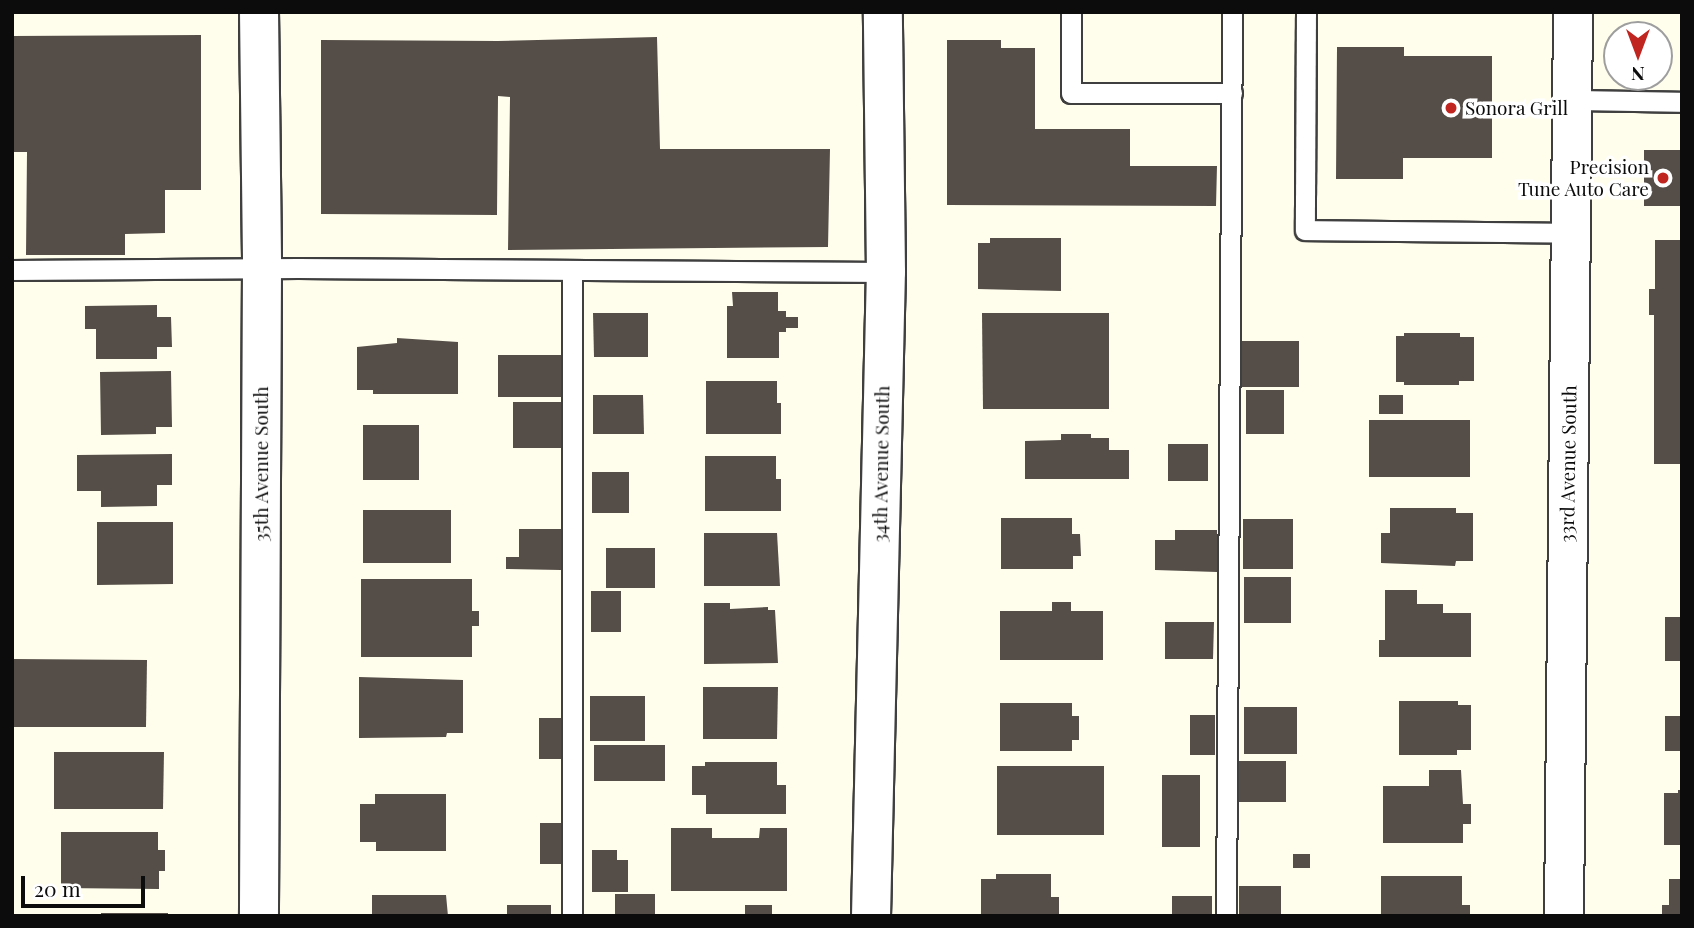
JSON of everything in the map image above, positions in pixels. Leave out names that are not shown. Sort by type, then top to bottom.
[{"type":"street","name":"35th Avenue South","points":[[259,12],[262,270],[259,916]]},
{"type":"street","name":"34th Avenue South","points":[[871,916],[886,272],[883,12]]},
{"type":"street","name":"33rd Avenue South","points":[[1563,916],[1573,12]]},
{"type":"lane","points":[[1071,12],[1071,93],[1232,93]]},
{"type":"lane","points":[[1226,916],[1232,12]]},
{"type":"lane","points":[[1306,12],[1305,230],[1570,233]]},
{"type":"lane","points":[[1572,100],[1682,102]]},
{"type":"lane","points":[[12,270],[886,272]]},
{"type":"lane","points":[[572,271],[572,916]]},
{"type":"building","points":[[201,35],[201,190],[165,190],[165,233],[125,234],[125,255],[26,255],[27,152],[12,152],[12,36]]},
{"type":"building","points":[[657,37],[660,149],[830,149],[828,247],[508,250],[510,97],[498,96],[497,215],[321,214],[321,40],[498,41]]},
{"type":"building","points":[[947,40],[1001,40],[1001,48],[1035,48],[1035,129],[1130,129],[1130,166],[1217,166],[1216,206],[947,205]]},
{"type":"building","points":[[1337,47],[1404,47],[1404,56],[1492,56],[1492,158],[1403,158],[1403,179],[1336,179]]},
{"type":"building","name":"Precision Tune Auto Care","points":[[1644,150],[1682,150],[1682,206],[1644,206]]},
{"type":"building","points":[[990,238],[1061,238],[1061,291],[978,289],[978,243],[990,243]]},
{"type":"building","points":[[1655,240],[1682,240],[1682,464],[1654,464],[1654,315],[1649,315],[1649,289],[1655,289]]},
{"type":"building","points":[[732,292],[778,292],[778,311],[786,311],[786,317],[798,317],[798,328],[786,328],[786,332],[779,332],[779,358],[727,358],[727,306],[733,306]]},
{"type":"building","points":[[157,305],[157,317],[171,317],[172,347],[157,347],[157,359],[96,359],[96,329],[85,329],[85,306]]},
{"type":"building","points":[[593,313],[648,313],[648,357],[594,357]]},
{"type":"building","points":[[982,313],[1109,313],[1109,409],[983,409]]},
{"type":"building","points":[[1404,333],[1460,333],[1460,337],[1474,337],[1474,381],[1459,381],[1459,385],[1404,385],[1404,382],[1396,382],[1396,336],[1404,336]]},
{"type":"building","points":[[397,338],[458,342],[458,394],[373,394],[373,390],[357,390],[357,347],[397,343]]},
{"type":"building","points":[[1241,341],[1299,341],[1299,387],[1241,387]]},
{"type":"building","points":[[498,355],[561,355],[561,397],[498,397]]},
{"type":"building","points":[[171,371],[172,427],[156,427],[156,434],[101,435],[100,372]]},
{"type":"building","points":[[706,381],[777,381],[777,403],[781,403],[781,434],[706,434]]},
{"type":"building","points":[[1246,390],[1284,390],[1284,434],[1246,434]]},
{"type":"building","points":[[593,395],[643,395],[644,434],[593,434]]},
{"type":"building","points":[[1379,395],[1403,395],[1403,414],[1379,414]]},
{"type":"building","points":[[513,402],[561,402],[561,448],[513,448]]},
{"type":"building","points":[[1369,420],[1470,420],[1470,477],[1369,477]]},
{"type":"building","points":[[363,425],[419,425],[419,480],[363,480]]},
{"type":"building","points":[[1061,434],[1091,434],[1091,438],[1109,438],[1109,450],[1129,450],[1129,479],[1025,479],[1025,441],[1061,440]]},
{"type":"building","points":[[1168,444],[1208,444],[1208,481],[1168,481]]},
{"type":"building","points":[[172,454],[172,485],[157,485],[157,506],[101,507],[101,491],[77,491],[77,455]]},
{"type":"building","points":[[705,456],[776,456],[776,479],[781,479],[781,511],[705,511]]},
{"type":"building","points":[[592,472],[629,472],[629,513],[592,513]]},
{"type":"building","points":[[1390,508],[1456,508],[1456,513],[1473,513],[1473,561],[1456,561],[1455,566],[1381,563],[1381,533],[1390,533]]},
{"type":"building","points":[[363,510],[451,510],[451,563],[363,563]]},
{"type":"building","points":[[1001,518],[1072,518],[1072,534],[1080,534],[1081,556],[1073,556],[1073,569],[1001,569]]},
{"type":"building","points":[[1243,519],[1293,519],[1293,569],[1243,569]]},
{"type":"building","points":[[97,522],[173,522],[173,584],[97,585]]},
{"type":"building","points":[[519,529],[561,529],[561,570],[506,569],[506,557],[519,557]]},
{"type":"building","points":[[1175,530],[1217,530],[1217,572],[1155,570],[1155,540],[1175,540]]},
{"type":"building","points":[[704,533],[777,533],[780,586],[704,586]]},
{"type":"building","points":[[606,548],[655,548],[655,588],[606,588]]},
{"type":"building","points":[[1244,577],[1291,577],[1291,623],[1244,623]]},
{"type":"building","points":[[361,579],[472,579],[472,611],[479,611],[479,626],[472,626],[472,657],[361,657]]},
{"type":"building","points":[[1385,590],[1417,590],[1417,604],[1443,604],[1443,613],[1471,613],[1471,657],[1379,657],[1379,640],[1385,640]]},
{"type":"building","points":[[591,591],[621,591],[621,632],[591,632]]},
{"type":"building","points":[[1052,602],[1071,602],[1071,611],[1103,611],[1103,660],[1000,660],[1000,611],[1052,611]]},
{"type":"building","points":[[704,603],[730,603],[730,609],[768,607],[768,610],[775,610],[778,663],[704,664]]},
{"type":"building","points":[[1665,617],[1682,617],[1682,661],[1665,661]]},
{"type":"building","points":[[1165,622],[1214,622],[1213,659],[1165,659]]},
{"type":"building","points":[[12,659],[147,660],[146,727],[12,727]]},
{"type":"building","points":[[359,677],[463,680],[463,733],[447,733],[446,737],[359,738]]},
{"type":"building","points":[[703,687],[778,687],[777,739],[703,739]]},
{"type":"building","points":[[590,696],[645,696],[645,741],[590,741]]},
{"type":"building","points":[[1399,701],[1458,701],[1458,705],[1471,705],[1471,750],[1457,750],[1457,755],[1399,755]]},
{"type":"building","points":[[1000,703],[1072,703],[1072,716],[1079,716],[1079,740],[1072,740],[1072,751],[1000,751]]},
{"type":"building","points":[[1244,707],[1297,707],[1297,754],[1244,754]]},
{"type":"building","points":[[1190,715],[1215,715],[1215,755],[1190,755]]},
{"type":"building","points":[[1665,716],[1682,716],[1682,751],[1665,751]]},
{"type":"building","points":[[539,718],[562,718],[562,759],[539,759]]},
{"type":"building","points":[[594,745],[665,745],[665,781],[594,781]]},
{"type":"building","points":[[54,752],[164,752],[163,809],[54,809]]},
{"type":"building","points":[[1239,761],[1286,761],[1286,802],[1239,802]]},
{"type":"building","points":[[705,762],[777,762],[777,785],[786,785],[786,814],[706,814],[706,795],[692,795],[692,766],[705,766]]},
{"type":"building","points":[[997,766],[1104,766],[1104,835],[997,835]]},
{"type":"building","points":[[1429,770],[1461,770],[1463,804],[1471,804],[1471,824],[1463,824],[1463,843],[1383,843],[1383,786],[1429,786]]},
{"type":"building","points":[[1162,775],[1200,775],[1200,847],[1162,847]]},
{"type":"building","points":[[1678,790],[1682,790],[1682,845],[1664,845],[1664,793],[1678,793]]},
{"type":"building","points":[[375,794],[446,794],[446,851],[376,851],[376,842],[360,842],[360,804],[375,804]]},
{"type":"building","points":[[540,823],[565,823],[565,864],[540,864]]},
{"type":"building","points":[[671,828],[712,828],[712,838],[759,838],[760,828],[787,828],[787,891],[671,891]]},
{"type":"building","points":[[61,832],[158,832],[158,850],[165,850],[165,871],[159,871],[159,889],[61,888]]},
{"type":"building","points":[[592,850],[617,850],[617,860],[628,860],[628,892],[592,892]]},
{"type":"building","points":[[1293,854],[1310,854],[1310,868],[1293,868]]},
{"type":"building","points":[[996,874],[1051,874],[1051,897],[1059,897],[1059,916],[981,916],[981,879],[996,879]]},
{"type":"building","points":[[1381,876],[1462,876],[1462,905],[1470,905],[1470,916],[1381,916]]},
{"type":"building","points":[[1669,879],[1682,879],[1682,916],[1662,916],[1662,905],[1669,905]]},
{"type":"building","points":[[1239,886],[1281,886],[1281,916],[1239,916]]},
{"type":"building","points":[[615,894],[655,894],[655,916],[615,916]]},
{"type":"building","points":[[372,895],[446,895],[448,916],[372,916]]},
{"type":"building","points":[[1172,896],[1212,896],[1212,916],[1172,916]]},
{"type":"building","points":[[507,905],[551,905],[551,916],[507,916]]},
{"type":"building","points":[[745,905],[772,905],[772,916],[745,916]]},
{"type":"building","points":[[101,913],[168,913],[168,916],[101,916]]},
{"type":"place","name":"Sonora Grill","points":[[1451,108]]},
{"type":"place","name":"Precision Tune Auto Care","points":[[1663,178]]}]
